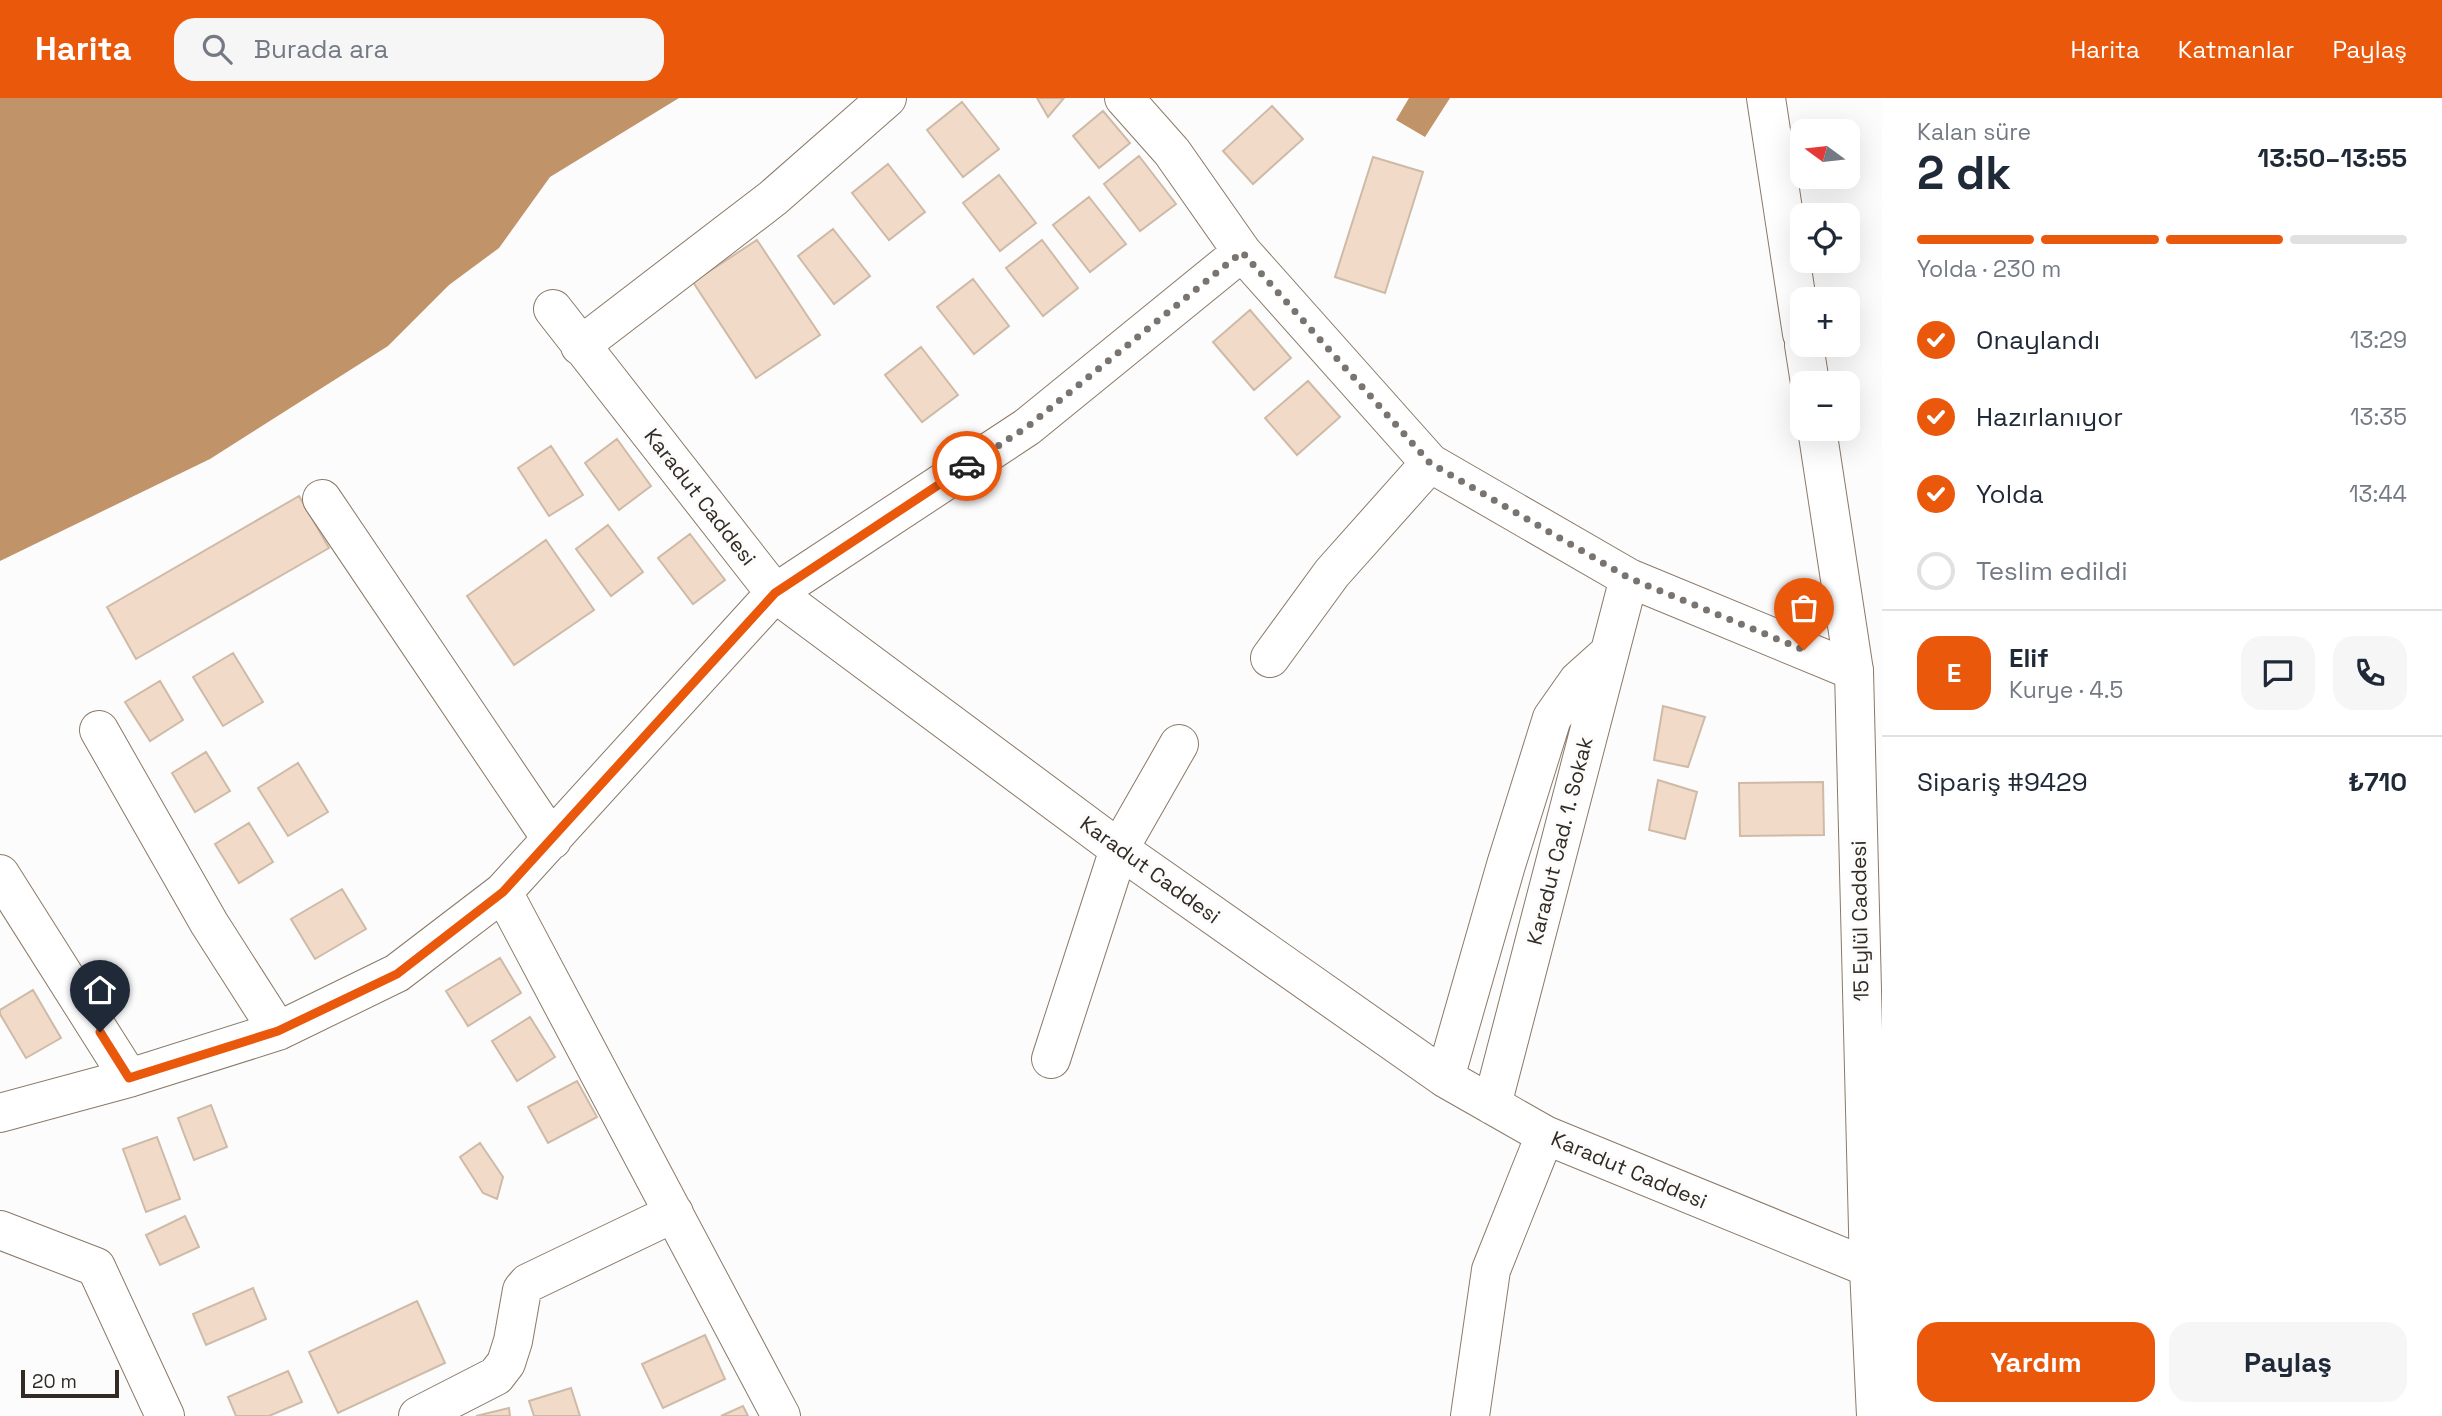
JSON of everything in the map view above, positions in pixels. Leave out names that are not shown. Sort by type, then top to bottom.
[{"type":"street","points":[[580,346],[773,198],[887,98]]},
{"type":"street","points":[[1124,98],[1172,152],[1242,252],[1430,463],[1629,578],[1854,671]]},
{"type":"street","points":[[1766,98],[1795,287]]},
{"type":"street","points":[[0,1113],[129,1078],[278,1031],[397,974],[503,892],[775,593],[1027,427],[1242,252]]},
{"type":"street","name":"Karadut Caddesi","points":[[553,309],[775,593],[1119,849],[1445,1078],[1545,1135],[1876,1271]]},
{"type":"street","name":"15 Eylül Caddesi","points":[[1819,441],[1854,671],[1876,1271],[1875,1416]]},
{"type":"street","points":[[1270,658],[1332,573],[1430,463]]},
{"type":"street","points":[[321,499],[552,840]]},
{"type":"street","name":"Karadut Cad. 1. Sokak","points":[[1492,1105],[1629,578]]},
{"type":"street","points":[[1445,1078],[1506,865],[1552,718],[1578,681],[1609,653]]},
{"type":"street","points":[[100,730],[209,923],[278,1031]]},
{"type":"street","points":[[1051,1059],[1119,849],[1178,744]]},
{"type":"street","points":[[0,874],[129,1078]]},
{"type":"street","points":[[503,892],[781,1416]]},
{"type":"street","points":[[1469,1416],[1491,1270],[1545,1135]]},
{"type":"street","points":[[418,1416],[496,1376],[506,1363],[513,1342],[522,1290],[528,1283],[674,1213]]},
{"type":"street","points":[[0,1230],[96,1266],[165,1416]]},
{"type":"shaded area","points":[[0,98],[679,98],[550,177],[499,248],[449,285],[388,346],[210,459],[0,561]]},
{"type":"shaded area","points":[[1409,98],[1450,98],[1425,137],[1396,120]]},
{"type":"building","points":[[1037,98],[1064,98],[1048,117]]},
{"type":"building","points":[[962,102],[999,149],[963,177],[927,130]]},
{"type":"building","points":[[1272,106],[1303,139],[1253,184],[1223,151]]},
{"type":"building","points":[[1103,111],[1130,143],[1099,168],[1073,136]]},
{"type":"building","points":[[1139,156],[1176,204],[1140,231],[1104,184]]},
{"type":"building","points":[[1373,157],[1423,172],[1385,293],[1335,277]]},
{"type":"building","points":[[888,164],[925,212],[889,240],[852,193]]},
{"type":"building","points":[[999,175],[1036,223],[1000,251],[963,203]]},
{"type":"building","points":[[1089,197],[1126,244],[1090,272],[1053,225]]},
{"type":"building","points":[[833,229],[870,276],[834,304],[798,256]]},
{"type":"building","points":[[757,240],[820,335],[756,378],[693,282]]},
{"type":"building","points":[[1042,240],[1078,288],[1043,316],[1006,268]]},
{"type":"building","points":[[973,279],[1009,326],[974,354],[937,307]]},
{"type":"building","points":[[1250,310],[1291,358],[1254,390],[1213,342]]},
{"type":"building","points":[[921,347],[958,395],[922,422],[885,375]]},
{"type":"building","points":[[1308,381],[1340,417],[1297,455],[1265,418]]},
{"type":"building","points":[[617,439],[651,486],[619,510],[585,463]]},
{"type":"building","points":[[551,446],[583,495],[549,516],[518,468]]},
{"type":"building","points":[[299,496],[329,548],[136,659],[107,607]]},
{"type":"building","points":[[608,525],[643,572],[611,596],[576,549]]},
{"type":"building","points":[[690,534],[725,580],[693,604],[658,558]]},
{"type":"building","points":[[546,540],[594,610],[514,665],[467,596]]},
{"type":"building","points":[[233,653],[263,702],[223,726],[193,677]]},
{"type":"building","points":[[160,681],[183,720],[150,741],[125,702]]},
{"type":"building","points":[[1663,706],[1705,717],[1688,767],[1654,760]]},
{"type":"building","points":[[206,752],[230,791],[195,812],[172,773]]},
{"type":"building","points":[[298,763],[328,812],[288,836],[258,788]]},
{"type":"building","points":[[1658,780],[1697,792],[1685,839],[1649,830]]},
{"type":"building","points":[[1823,782],[1824,835],[1740,836],[1739,783]]},
{"type":"building","points":[[249,823],[273,862],[239,883],[215,844]]},
{"type":"building","points":[[342,889],[366,929],[315,959],[291,919]]},
{"type":"building","points":[[500,958],[521,993],[468,1026],[446,991]]},
{"type":"building","points":[[33,990],[61,1038],[26,1058],[0,1010]]},
{"type":"building","points":[[530,1017],[555,1057],[517,1081],[492,1041]]},
{"type":"building","points":[[577,1081],[597,1117],[548,1143],[528,1107]]},
{"type":"building","points":[[211,1105],[227,1147],[194,1160],[178,1118]]},
{"type":"building","points":[[157,1137],[180,1199],[146,1212],[123,1149]]},
{"type":"building","points":[[480,1143],[503,1177],[497,1199],[483,1193],[460,1157]]},
{"type":"building","points":[[185,1216],[199,1247],[160,1265],[146,1235]]},
{"type":"building","points":[[253,1288],[266,1319],[206,1345],[193,1314]]},
{"type":"building","points":[[417,1301],[445,1363],[338,1413],[309,1352]]},
{"type":"building","points":[[705,1335],[725,1379],[663,1408],[642,1364]]},
{"type":"building","points":[[288,1371],[302,1402],[269,1416],[236,1416],[228,1397]]},
{"type":"building","points":[[571,1388],[580,1416],[534,1416],[529,1401]]},
{"type":"building","points":[[743,1406],[748,1416],[721,1416]]},
{"type":"building","points":[[509,1408],[510,1416],[476,1416]]},
{"type":"way so far","points":[[967,466],[1027,427],[1242,252],[1430,463],[1629,578],[1804,650]]},
{"type":"route","points":[[100,1032],[129,1078],[278,1031],[397,974],[503,892],[775,593],[967,466]]}]
